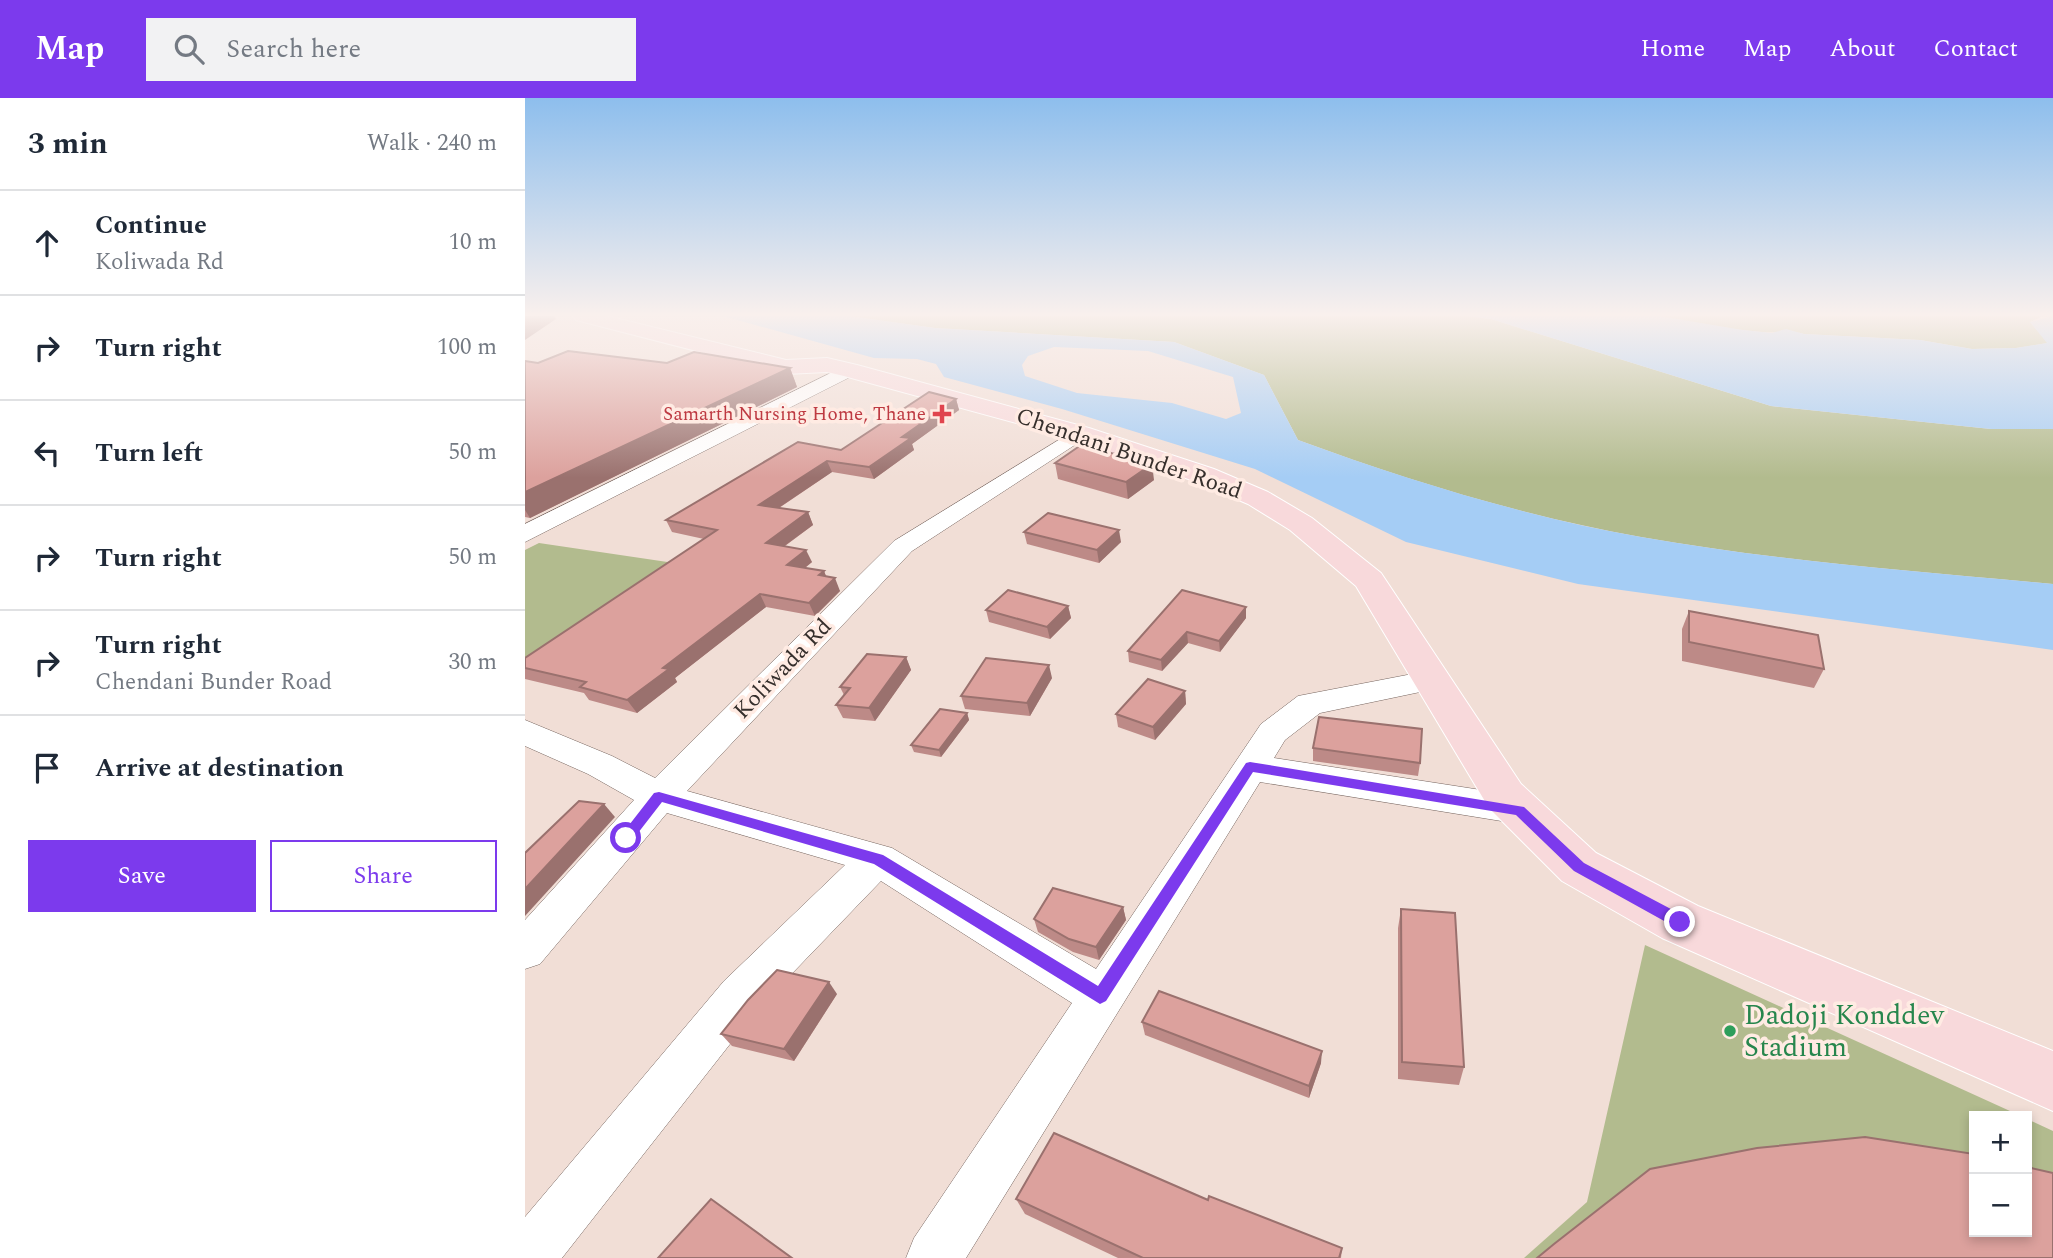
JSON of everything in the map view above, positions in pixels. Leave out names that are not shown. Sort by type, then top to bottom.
[{"type":"main road","name":"Chendani Bunder Road","points":[[846,370],[1080,433],[1205,475],[1258,498],[1301,524],[1369,580],[1505,796],[1579,867],[1680,922],[2053,1082]]},
{"type":"street","points":[[525,534],[812,370]]},
{"type":"street","name":"Koliwada Rd","points":[[525,950],[659,797],[903,546],[948,526],[1080,433]]},
{"type":"street","points":[[935,1258],[1100,996],[1273,732],[1310,704],[1433,680]]},
{"type":"street","points":[[525,732],[600,765],[659,797],[878,859],[1100,996]]},
{"type":"street","points":[[1250,767],[1520,810]]},
{"type":"street","points":[[527,1258],[740,996],[878,859]]},
{"type":"green space","points":[[1251,370],[1656,370],[1771,406],[1991,429],[2053,429],[2053,584],[1743,553],[1641,537],[1510,508],[1382,470],[1298,440],[1264,375]]},
{"type":"green space","points":[[539,543],[681,564],[525,660],[525,550]]},
{"type":"green space","name":"Dadoji Konddev Stadium","points":[[1645,945],[2010,1111],[1969,1111],[1969,1237],[2032,1237],[2032,1121],[2053,1131],[2053,1258],[1524,1258],[1587,1202]]},
{"type":"water","points":[[940,370],[1023,370],[1025,376],[1077,393],[1172,403],[1226,419],[1241,413],[1233,377],[1211,370],[1251,370],[1264,375],[1298,440],[1382,470],[1511,508],[1641,537],[1743,553],[2053,584],[2053,650],[1578,584],[1406,542],[1255,469],[1062,409],[944,377]]},
{"type":"water","points":[[1656,370],[2053,370],[2053,429],[1991,429],[1771,406]]},
{"type":"building","points":[[525,370],[785,370],[525,492]]},
{"type":"building","points":[[929,392],[956,399],[902,437],[911,438],[869,467],[827,461],[759,505],[808,512],[766,543],[806,550],[787,565],[824,571],[819,575],[835,578],[809,603],[760,594],[663,668],[669,669],[627,700],[580,687],[586,682],[525,668],[525,658],[717,530],[666,520],[798,442],[841,450]]},
{"type":"building","points":[[1081,445],[1152,464],[1126,482],[1055,463]]},
{"type":"building","points":[[1048,513],[1119,530],[1097,550],[1024,532]]},
{"type":"building","points":[[1008,590],[1068,606],[1047,627],[986,610]]},
{"type":"building","points":[[1182,590],[1246,607],[1219,641],[1187,632],[1161,660],[1128,651]]},
{"type":"building","points":[[1689,611],[1818,635],[1824,669],[1689,642]]},
{"type":"building","points":[[867,654],[906,657],[869,708],[836,705],[850,688],[840,687]]},
{"type":"building","points":[[986,658],[1049,665],[1027,703],[961,696]]},
{"type":"building","points":[[1148,679],[1185,691],[1153,727],[1116,714]]},
{"type":"building","points":[[940,709],[967,713],[939,750],[911,745]]},
{"type":"building","points":[[1319,717],[1422,729],[1420,763],[1313,748]]},
{"type":"building","points":[[579,801],[604,804],[525,889],[525,853]]},
{"type":"building","points":[[1053,888],[1123,907],[1096,947],[1069,939],[1034,919]]},
{"type":"building","points":[[1401,909],[1455,913],[1464,1067],[1402,1062]]},
{"type":"building","points":[[777,970],[829,982],[784,1049],[721,1034],[748,1000]]},
{"type":"building","points":[[1159,991],[1322,1051],[1309,1086],[1142,1022]]},
{"type":"building","points":[[1054,1133],[1208,1200],[1209,1196],[1342,1248],[1339,1258],[1143,1258],[1016,1199]]},
{"type":"building","points":[[1865,1137],[1969,1153],[1969,1237],[2032,1237],[2032,1168],[2053,1173],[2053,1258],[1537,1258],[1650,1169],[1757,1148]]},
{"type":"building","points":[[711,1199],[792,1258],[658,1258]]},
{"type":"place","name":"Samarth Nursing Home, Thane","points":[[942,414]]},
{"type":"place","name":"Dadoji Konddev Stadium","points":[[1730,1031]]},
{"type":"route","points":[[626,838],[659,797],[878,859],[1100,996],[1250,767],[1520,810],[1579,867],[1680,922]]}]
